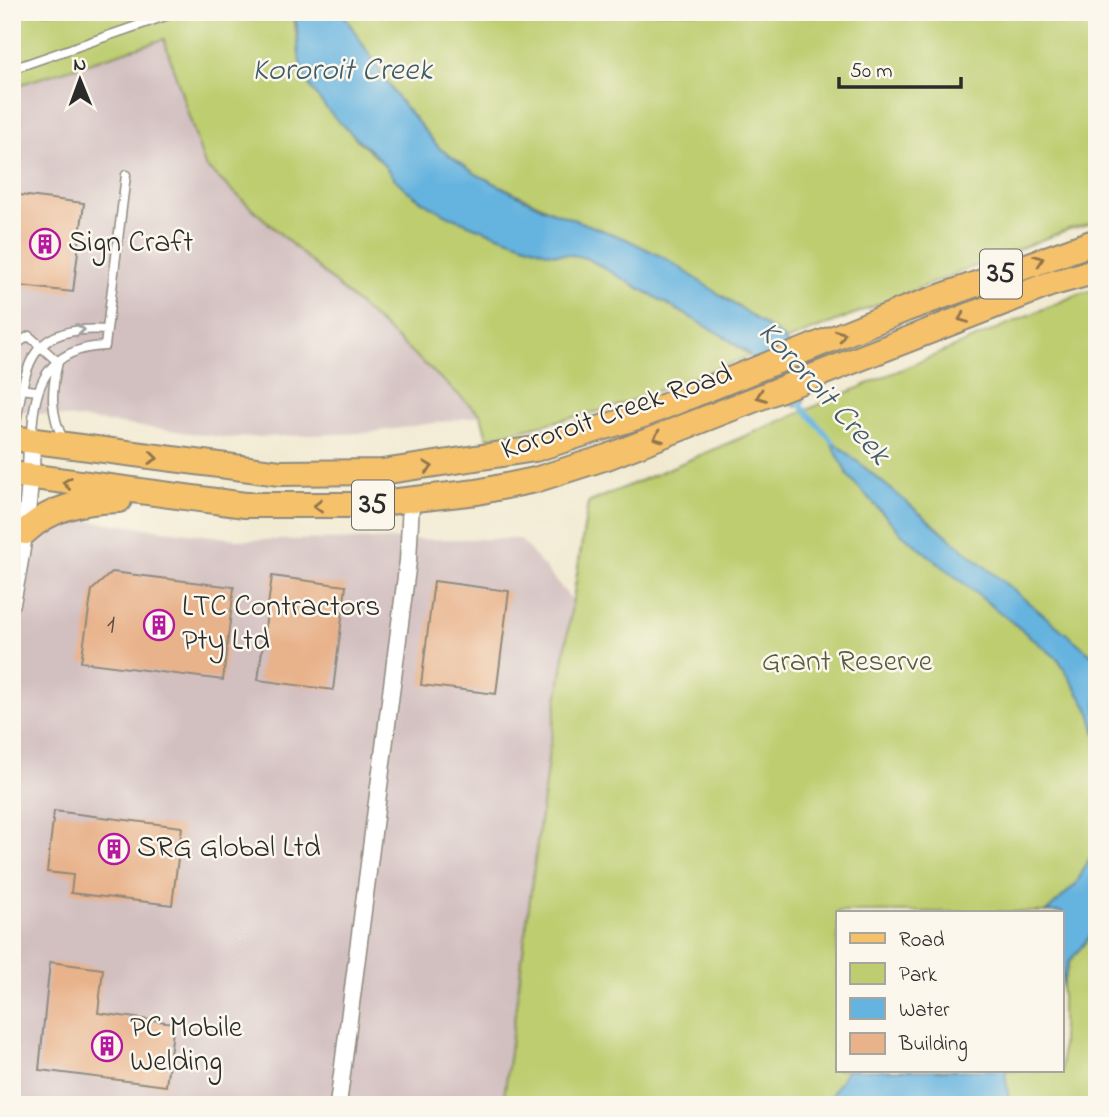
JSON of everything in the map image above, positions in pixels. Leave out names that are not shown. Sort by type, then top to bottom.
[{"type":"main road","name":"Kororoit Creek Road","points":[[17,440],[280,473],[382,472],[535,449],[643,415],[906,309],[1097,241]]},
{"type":"main road","name":"Kororoit Creek Road","points":[[22,476],[183,498],[281,506],[411,502],[535,480],[607,457],[1050,284],[1097,271]]},
{"type":"main road","points":[[24,532],[51,512],[83,503],[183,498]]},
{"type":"street","points":[[12,603],[24,532],[22,476],[17,440]]},
{"type":"street","points":[[338,1105],[408,561],[411,502]]},
{"type":"lane","points":[[12,69],[177,12]]},
{"type":"lane","points":[[17,440],[47,370],[87,346],[105,346],[126,175]]},
{"type":"lane","points":[[17,440],[22,390],[29,364],[41,344],[71,330],[107,330]]},
{"type":"lane","points":[[12,347],[29,336],[58,362]]},
{"type":"lane","points":[[58,362],[52,388],[53,412],[67,446]]},
{"type":"lane","points":[[12,388],[37,391]]},
{"type":"shaded area","points":[[164,38],[205,166],[481,416],[366,433],[229,438],[12,410],[12,87]]},
{"type":"shaded area","points":[[12,511],[244,540],[520,539],[573,601],[504,1105],[12,1105]]},
{"type":"green space","points":[[12,12],[293,12],[302,70],[318,96],[357,140],[455,218],[550,253],[576,254],[588,259],[725,337],[750,356],[612,408],[487,438],[481,415],[205,166],[164,39],[12,87]]},
{"type":"green space","points":[[342,12],[1097,12],[1097,222],[1069,229],[786,341],[754,320],[739,306],[704,285],[476,174],[439,148],[396,96]]},
{"type":"green space","name":"Grant Reserve","points":[[1097,290],[1097,1105],[503,1105],[549,752],[588,503],[1081,293]]},
{"type":"water","name":"Kororoit Creek","points":[[293,12],[342,12],[396,96],[439,148],[476,174],[543,208],[626,239],[667,259],[781,336],[794,359],[804,402],[796,407],[789,403],[747,352],[725,337],[588,259],[546,252],[488,232],[449,216],[413,195],[331,114],[314,93],[300,63]]},
{"type":"water","name":"Kororoit Creek","points":[[829,438],[1097,659],[1097,738],[1090,712],[1058,659],[902,534],[848,476]]},
{"type":"water","points":[[1097,845],[1097,928],[1069,962],[1064,980],[1064,911],[1047,911],[1076,884]]},
{"type":"water","points":[[846,1072],[1006,1072],[1010,1105],[825,1105]]},
{"type":"building","name":"Sign Craft","points":[[12,194],[84,203],[73,292],[12,285]]},
{"type":"building","points":[[112,572],[234,587],[223,680],[81,662],[92,590]]},
{"type":"building","points":[[272,576],[346,586],[333,690],[258,680]]},
{"type":"building","points":[[434,581],[509,591],[496,694],[421,685]]},
{"type":"building","name":"SRG Global Ltd","points":[[54,811],[182,827],[172,905],[71,893],[73,875],[47,872]]},
{"type":"building","name":"PC Mobile Welding","points":[[50,962],[103,969],[98,1013],[174,1023],[166,1086],[39,1070]]},
{"type":"waterway","name":"Kororoit Creek","points":[[795,399],[833,442]]},
{"type":"place","name":"Sign Craft","points":[[45,244]]},
{"type":"place","name":"LTC Contractors Pty Ltd","points":[[159,625]]},
{"type":"place","name":"SRG Global Ltd","points":[[114,849]]},
{"type":"place","name":"PC Mobile Welding","points":[[107,1046]]}]
